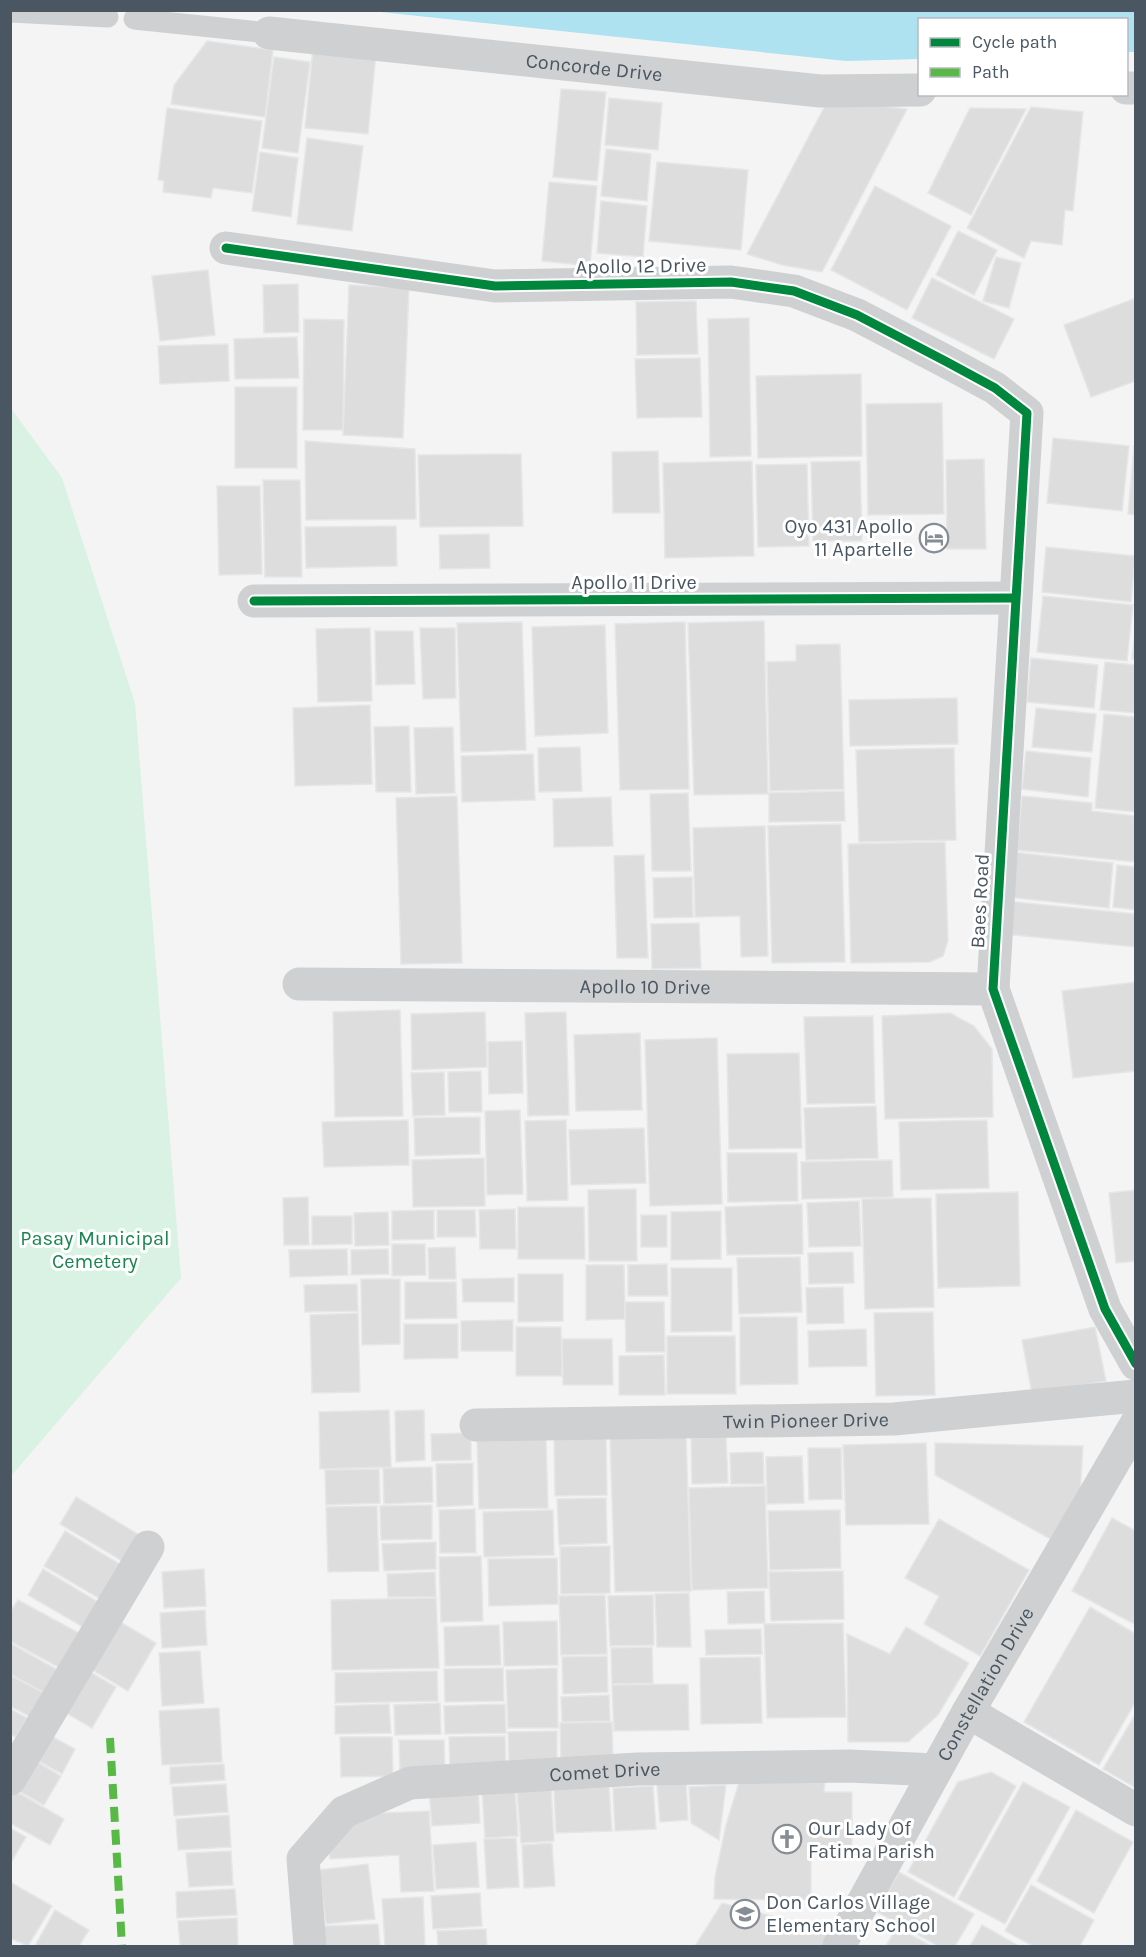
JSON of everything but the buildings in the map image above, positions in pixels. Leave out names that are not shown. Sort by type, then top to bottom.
[{"type":"street","name":"Concorde Drive","points":[[269,33],[820,91],[918,90]]},
{"type":"street","name":"Apollo 12 Drive","points":[[226,248],[495,286],[731,282],[795,291],[857,315],[947,362],[995,388],[1027,413]]},
{"type":"street","name":"Baes Road","points":[[1027,413],[993,989],[1105,1309],[1136,1364]]},
{"type":"street","name":"Apollo 11 Drive","points":[[254,601],[1015,598]]},
{"type":"street","name":"Apollo 10 Drive","points":[[299,984],[993,989]]},
{"type":"street","name":"Twin Pioneer Drive","points":[[476,1425],[894,1419],[1136,1396]]},
{"type":"street","name":"Constellation Drive","points":[[839,1947],[968,1713],[1136,1424]]},
{"type":"street","points":[[10,1779],[148,1547]]},
{"type":"street","points":[[968,1713],[1136,1809]]},
{"type":"street","name":"Comet Drive","points":[[310,1947],[303,1859],[345,1812],[410,1783],[637,1769],[849,1766],[936,1770]]},
{"type":"lane","points":[[10,12],[108,17]]},
{"type":"lane","points":[[134,19],[269,33]]},
{"type":"green space","name":"Pasay Municipal Cemetery","points":[[10,407],[62,478],[135,703],[181,1278],[11,1476]]},
{"type":"water","points":[[371,11],[1135,11],[1135,52],[1128,52],[1128,18],[918,18],[918,59],[846,61]]},
{"type":"marked path","points":[[110,1738],[122,1946]]},
{"type":"cycle path","points":[[226,248],[495,286],[731,282],[794,291],[857,315],[947,362],[995,388],[1027,413],[993,989],[1105,1309],[1136,1364]]},
{"type":"cycle path","points":[[254,601],[1015,598]]},
{"type":"place","name":"Oyo 431 Apollo 11 Apartelle","points":[[934,538]]},
{"type":"place","name":"Our Lady Of Fatima Parish","points":[[787,1839]]},
{"type":"place","name":"Don Carlos Village Elementary School","points":[[745,1914]]}]
